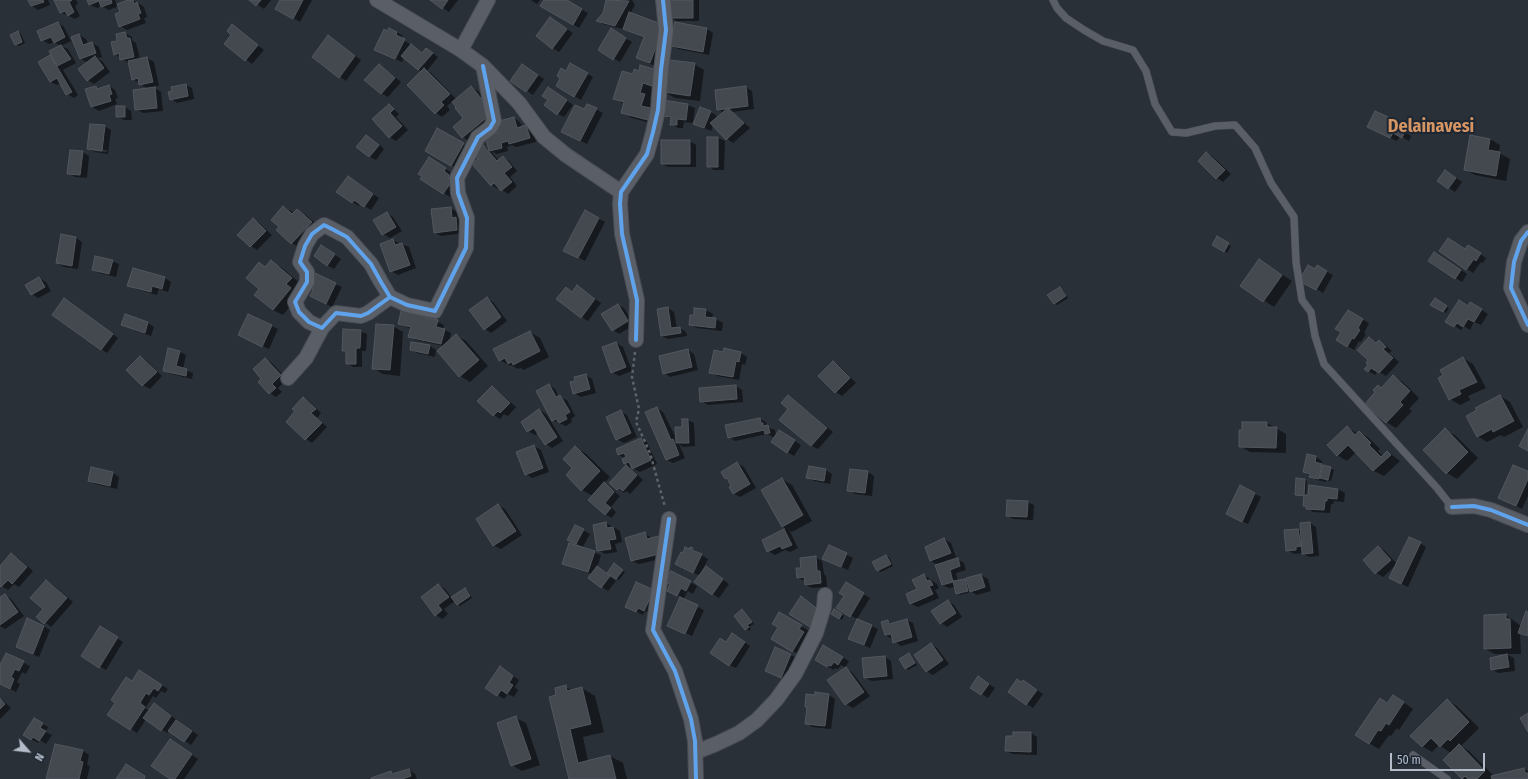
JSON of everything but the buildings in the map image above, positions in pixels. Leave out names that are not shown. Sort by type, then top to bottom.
[{"type":"street","points":[[377,0],[461,50],[483,66],[519,103],[544,137],[621,192]]},
{"type":"street","points":[[461,50],[488,0]]},
{"type":"street","points":[[636,340],[638,300],[622,234],[620,211],[621,192],[647,154],[658,110],[659,81],[666,30],[663,0]]},
{"type":"street","points":[[322,328],[309,322],[299,312],[295,302],[307,282],[307,272],[300,262],[305,246],[312,234],[324,225],[347,237],[371,264],[390,296],[407,305],[435,311],[466,248],[467,218],[458,193],[457,178],[478,137],[490,128],[494,121],[483,66]]},
{"type":"street","points":[[1528,232],[1521,241],[1514,262],[1511,288],[1528,325]]},
{"type":"street","points":[[288,378],[306,358],[322,328],[336,312],[361,316],[368,313],[390,296]]},
{"type":"street","points":[[1452,507],[1474,506],[1485,508],[1528,525]]},
{"type":"street","points":[[669,518],[653,630],[676,671],[691,719],[696,752],[696,779]]},
{"type":"street","points":[[696,752],[739,733],[757,720],[776,700],[795,674],[816,633],[822,613],[825,595]]},
{"type":"lane","points":[[1053,0],[1057,8],[1066,18],[1084,30],[1103,41],[1133,50],[1146,71],[1154,104],[1172,132],[1186,133],[1215,126],[1235,125],[1255,148],[1271,183],[1294,217],[1296,262],[1302,300],[1311,312],[1315,336],[1324,364],[1437,488],[1452,507]]},
{"type":"lane","points":[[1413,755],[1447,779]]},
{"type":"path","points":[[636,340],[632,376],[639,409],[636,422],[650,453],[669,518]]},
{"type":"cycle path","points":[[636,340],[637,300],[622,234],[620,204],[621,192],[647,154],[658,110],[666,30],[663,0]]},
{"type":"cycle path","points":[[390,297],[368,313],[361,316],[336,313],[322,328],[309,322],[299,312],[295,302],[307,282],[307,272],[300,262],[305,246],[312,234],[324,225],[347,237],[371,264],[390,297],[407,305],[435,311],[466,248],[467,218],[458,193],[457,178],[478,137],[490,128],[494,121],[483,66]]},
{"type":"cycle path","points":[[1528,232],[1521,241],[1514,262],[1511,288],[1528,325]]},
{"type":"cycle path","points":[[1452,507],[1474,506],[1491,510],[1528,525]]},
{"type":"cycle path","points":[[669,519],[653,630],[675,671],[691,719],[695,741],[696,779]]},
{"type":"district","name":"Delainavesi","points":[[1431,127]]}]
